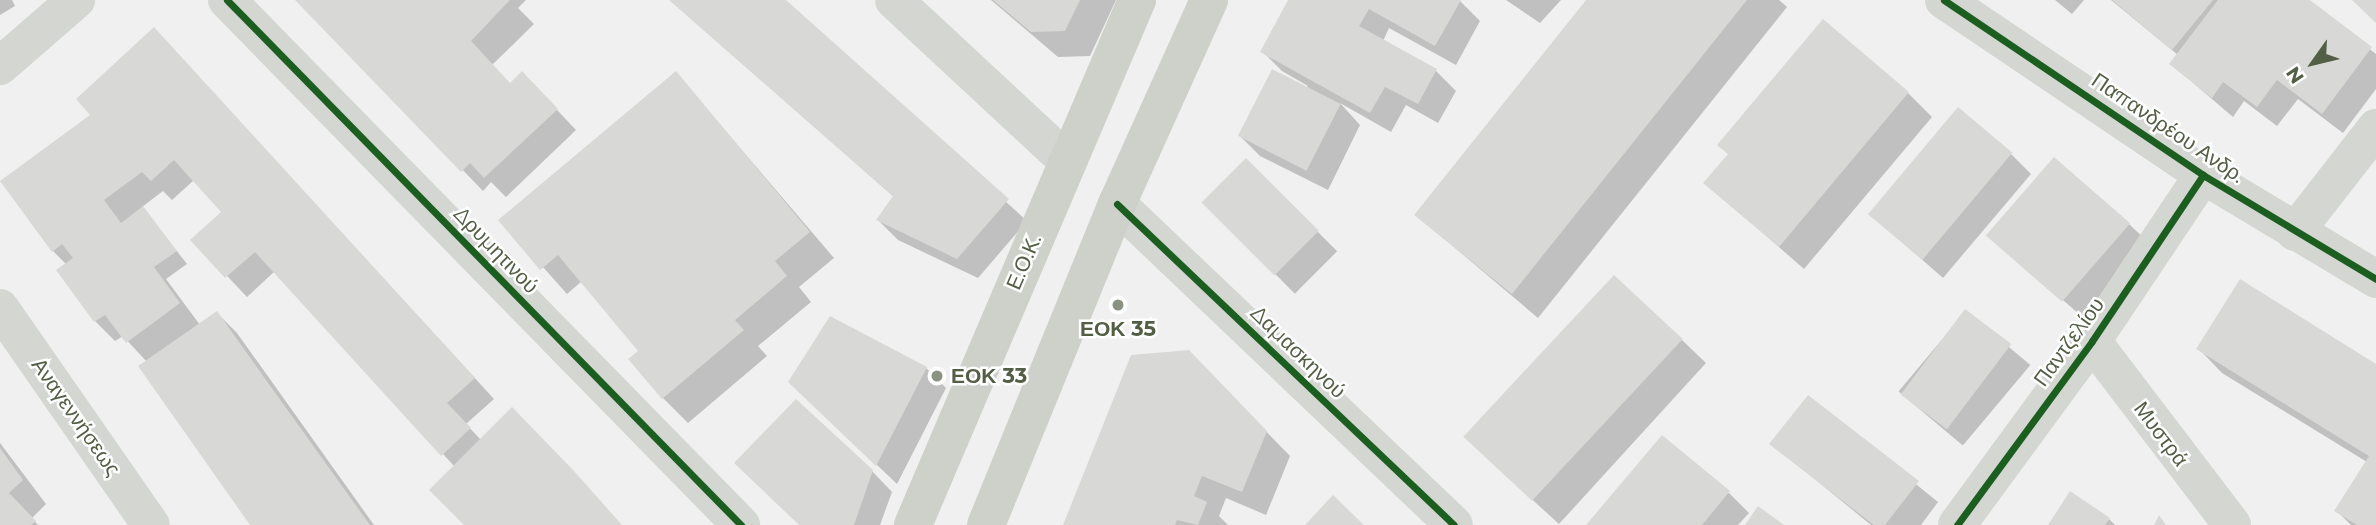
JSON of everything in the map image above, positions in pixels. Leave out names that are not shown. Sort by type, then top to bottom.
[{"type":"main road","name":"Ε.Ο.Κ.","points":[[913,525],[1137,0]]},
{"type":"main road","points":[[986,525],[1117,204],[1209,0]]},
{"type":"street","points":[[0,66],[76,0]]},
{"type":"street","name":"Δρυμητινού","points":[[227,0],[741,525]]},
{"type":"street","points":[[894,0],[1067,161]]},
{"type":"street","name":"Παπανδρέου Ανδρ.","points":[[1944,0],[2203,175],[2376,279]]},
{"type":"street","points":[[2295,232],[2376,128]]},
{"type":"street","name":"Παντζελίου","points":[[1957,525],[2092,341],[2203,175]]},
{"type":"street","name":"Δαμασκηνού","points":[[1117,204],[1454,525]]},
{"type":"street","name":"Αναγεννήσεως","points":[[0,308],[151,525]]},
{"type":"street","name":"Μυστρά","points":[[2092,341],[2232,525]]},
{"type":"building","points":[[295,0],[510,0],[471,41],[510,83],[522,71],[558,109],[484,178],[470,163],[461,172]]},
{"type":"building","points":[[669,0],[786,0],[1009,199],[957,259],[876,220],[893,196]]},
{"type":"building","points":[[993,0],[1080,0],[1065,31],[1031,32]]},
{"type":"building","points":[[1288,0],[1461,0],[1435,46],[1369,9],[1359,26],[1437,69],[1418,104],[1385,87],[1370,113],[1260,52]]},
{"type":"building","points":[[1586,0],[1747,0],[1512,294],[1414,215]]},
{"type":"building","points":[[2112,0],[2213,0],[2172,50]]},
{"type":"building","points":[[2218,0],[2310,0],[2372,47],[2322,114],[2277,80],[2257,107],[2223,82],[2212,98],[2169,64]]},
{"type":"building","points":[[2352,0],[2376,0],[2376,23]]},
{"type":"building","points":[[1823,19],[1909,92],[1779,247],[1703,183],[1728,154],[1717,145]]},
{"type":"building","points":[[154,27],[475,378],[447,403],[471,428],[441,456],[255,252],[225,278],[190,240],[221,212],[174,160],[151,181],[142,172],[104,200],[121,223],[143,206],[177,251],[154,267],[180,303],[126,343],[105,315],[94,322],[56,270],[73,258],[62,244],[52,252],[0,181],[90,115],[76,99]]},
{"type":"building","points":[[1272,69],[1341,104],[1307,171],[1238,136]]},
{"type":"building","points":[[676,71],[810,232],[775,261],[787,276],[735,320],[744,330],[662,399],[628,359],[638,351],[558,255],[540,270],[498,220]]},
{"type":"building","points":[[1958,107],[2012,153],[1922,260],[1868,214]]},
{"type":"building","points":[[2054,157],[2130,223],[2062,302],[1986,235]]},
{"type":"building","points":[[1246,158],[1319,231],[1274,275],[1201,203]]},
{"type":"building","points":[[1614,275],[1683,339],[1532,501],[1463,437]]},
{"type":"building","points":[[2240,279],[2376,364],[2376,525],[2357,525],[2334,511],[2369,456],[2196,349]]},
{"type":"building","points":[[1965,309],[2011,344],[1947,429],[1901,394]]},
{"type":"building","points":[[217,311],[370,525],[250,525],[138,366]]},
{"type":"building","points":[[830,316],[927,367],[876,466],[788,382]]},
{"type":"building","points":[[1189,350],[1267,431],[1242,492],[1202,476],[1194,496],[1207,502],[1198,525],[1177,520],[1175,525],[1063,525],[1131,355]]},
{"type":"building","points":[[1808,395],[1919,481],[1885,525],[1874,525],[1769,444]]},
{"type":"building","points":[[796,399],[873,470],[854,525],[799,525],[734,463]]},
{"type":"building","points":[[512,407],[622,525],[464,525],[429,490]]},
{"type":"building","points":[[1662,435],[1730,491],[1702,525],[1586,525]]},
{"type":"building","points":[[0,448],[23,480],[9,493],[36,521],[31,525],[0,525]]},
{"type":"building","points":[[2070,491],[2110,518],[2105,525],[2048,525]]},
{"type":"building","points":[[1333,495],[1364,525],[1305,525]]},
{"type":"building","points":[[1758,506],[1784,525],[1745,525]]},
{"type":"building","points":[[2159,515],[2166,525],[2154,525]]},
{"type":"cycle path","points":[[227,0],[741,525]]},
{"type":"cycle path","points":[[1944,0],[2203,175],[2376,279]]},
{"type":"cycle path","points":[[1957,525],[2092,341],[2203,175]]},
{"type":"cycle path","points":[[1117,204],[1454,525]]},
{"type":"place","name":"ΕΟΚ 35","points":[[1118,305]]},
{"type":"place","name":"ΕΟΚ 33","points":[[937,376]]}]
